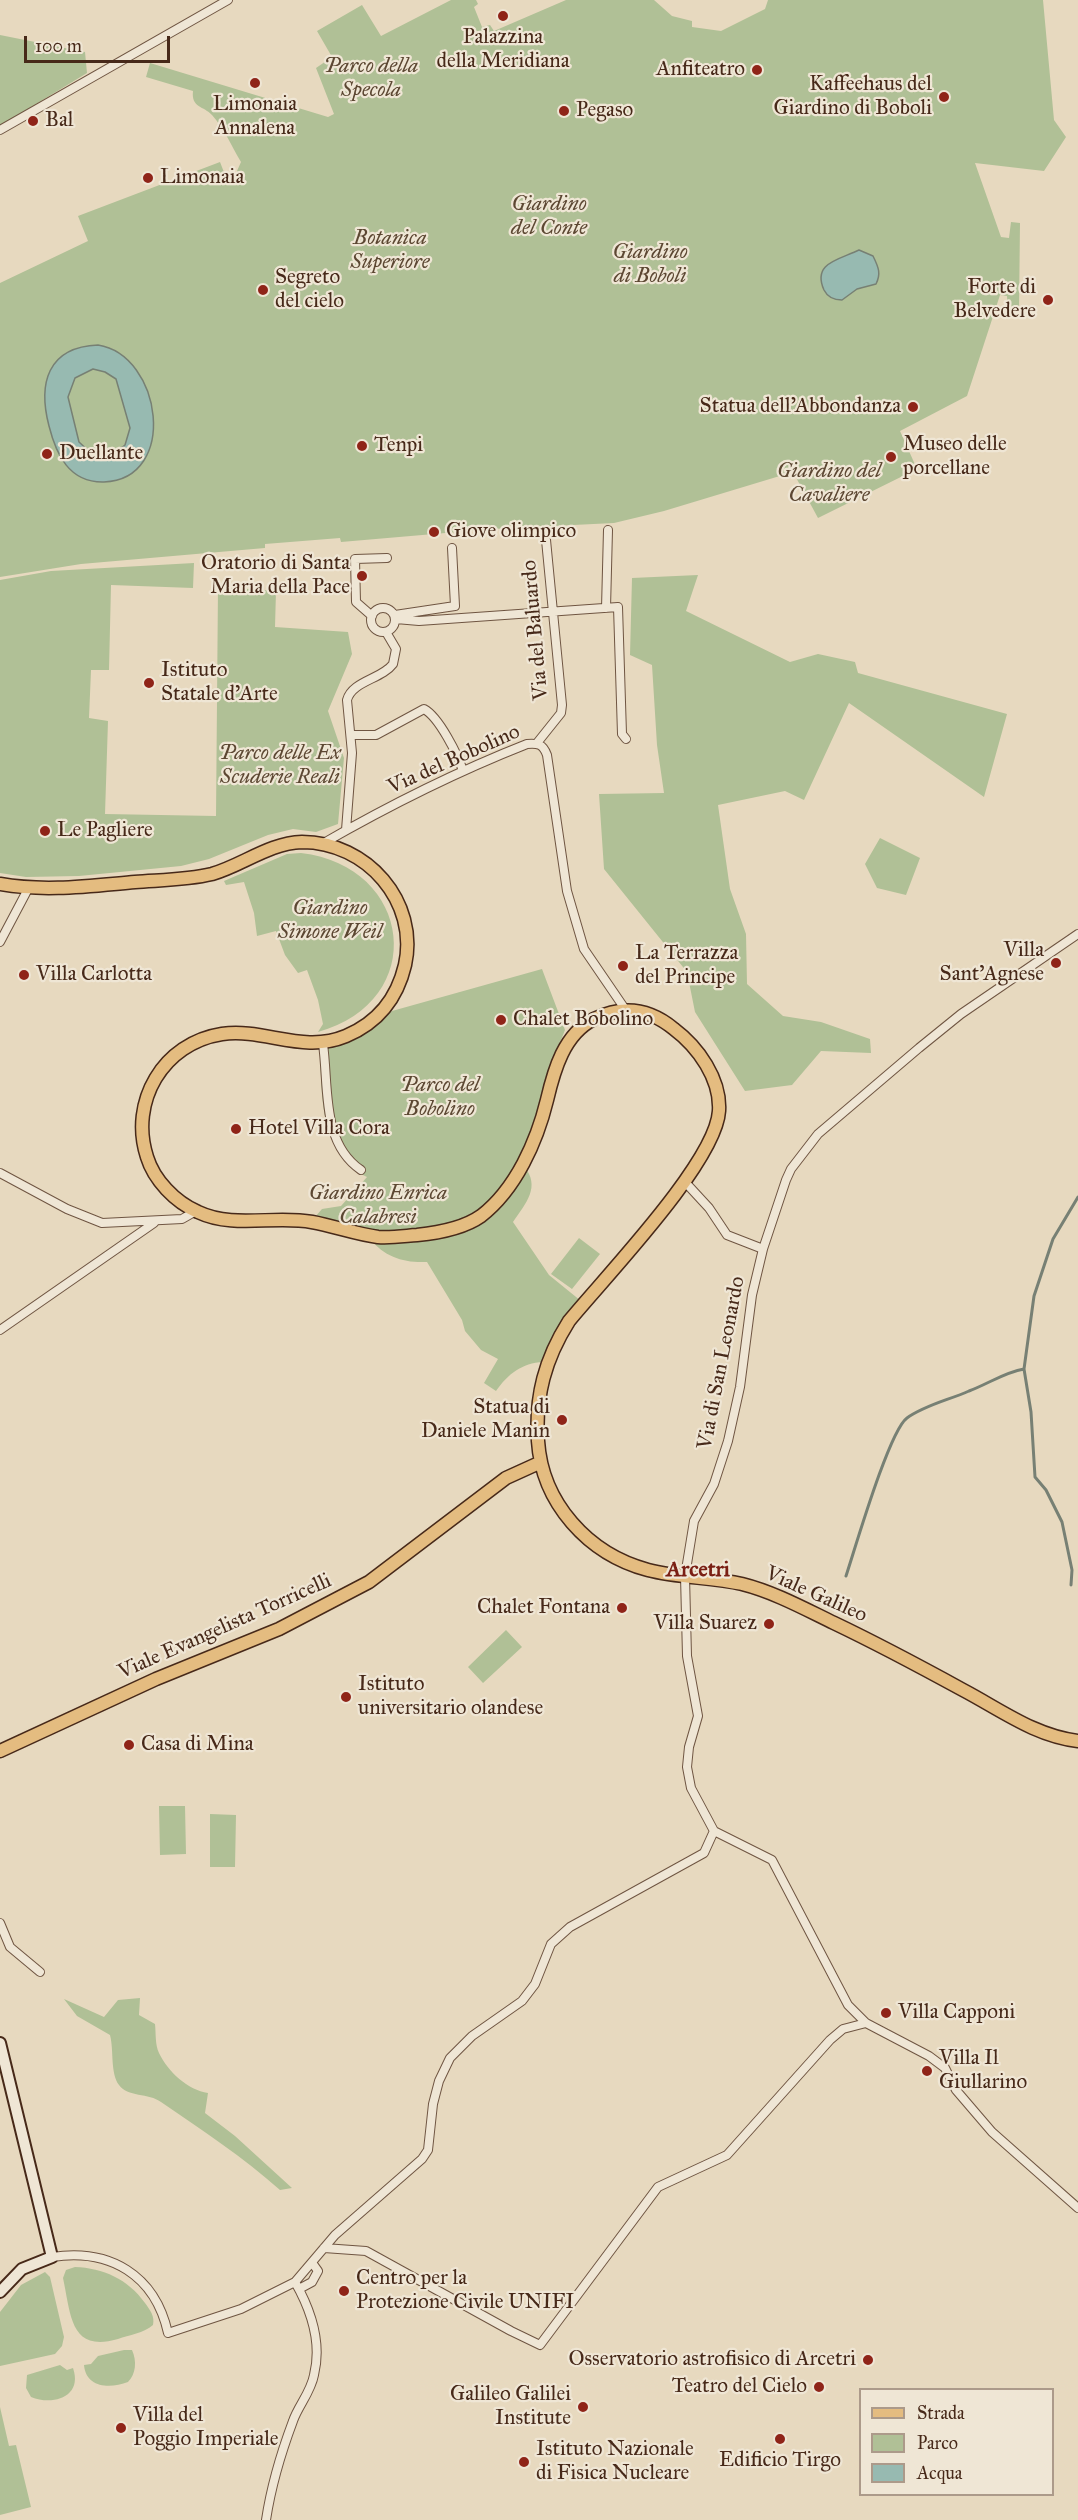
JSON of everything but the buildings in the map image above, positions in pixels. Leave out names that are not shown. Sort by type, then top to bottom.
[{"type":"main road","points":[[0,884],[28,889],[198,876],[226,869],[287,843],[322,844],[348,854],[382,879],[403,909],[407,944],[399,987],[388,1007],[349,1035],[323,1044],[290,1043],[250,1035],[221,1034],[195,1043],[179,1053],[153,1078],[144,1099],[141,1124],[144,1147],[150,1166],[164,1187],[195,1211],[226,1221],[302,1220],[381,1237],[430,1233],[478,1218],[496,1202],[528,1155],[540,1129],[552,1077],[574,1034],[588,1022],[625,1009]]},
{"type":"main road","name":"Viale Galileo","points":[[625,1009],[643,1011],[661,1018],[681,1033],[697,1051],[710,1073],[718,1094],[719,1117],[715,1135],[685,1182],[569,1321],[555,1344],[542,1376],[537,1413],[539,1463],[547,1488],[562,1511],[597,1545],[632,1565],[685,1576],[728,1581],[772,1594],[912,1663],[1040,1733],[1078,1742]]},
{"type":"main road","name":"Viale Evangelista Torricelli","points":[[0,1752],[156,1679],[279,1629],[369,1582],[512,1475],[539,1463]]},
{"type":"street","points":[[0,130],[218,2],[228,0]]},
{"type":"street","points":[[606,608],[608,530]]},
{"type":"street","name":"Via del Baluardo","points":[[537,743],[561,713],[546,540]]},
{"type":"street","points":[[395,617],[455,606],[452,548]]},
{"type":"street","points":[[372,616],[383,608],[390,610],[395,617],[394,626],[386,632],[378,631],[372,626],[372,616],[356,602],[355,559],[387,558]]},
{"type":"street","points":[[395,617],[419,621],[618,607],[622,734],[626,739]]},
{"type":"street","points":[[346,830],[351,735],[349,694],[390,668],[396,658],[396,649],[386,632]]},
{"type":"street","points":[[351,735],[376,735],[424,709],[428,711],[448,740],[463,771]]},
{"type":"street","name":"Via del Bobolino","points":[[322,844],[463,771],[527,744],[537,743],[544,747],[547,754],[563,879],[583,944],[625,1009]]},
{"type":"street","points":[[0,942],[28,889]]},
{"type":"street","name":"Via di San Leonardo","points":[[714,1831],[691,1788],[687,1767],[689,1747],[698,1716],[687,1656],[685,1576],[694,1521],[714,1484],[728,1441],[763,1249],[788,1174],[818,1134],[961,1014],[1078,934]]},
{"type":"street","points":[[323,1044],[333,1132],[345,1156],[361,1170]]},
{"type":"street","points":[[0,1173],[94,1221],[118,1224],[155,1222],[182,1219],[195,1211]]},
{"type":"street","points":[[685,1182],[709,1208],[727,1235],[763,1249]]},
{"type":"street","points":[[0,1330],[155,1222]]},
{"type":"street","points":[[0,2292],[22,2269],[52,2258],[91,2256],[129,2270],[155,2298],[168,2333],[241,2309],[297,2286],[324,2248],[352,2219],[422,2159],[428,2150],[436,2092],[450,2058],[471,2036],[522,2001],[535,1984],[550,1944],[570,1927],[704,1853],[714,1831],[772,1860],[848,2005],[866,2023],[929,2055],[945,2068],[956,2090],[992,2132],[1078,2208]]},
{"type":"street","points":[[0,1923],[10,1947],[39,1972]]},
{"type":"street","points":[[324,2248],[366,2251],[540,2345],[657,2187],[727,2155],[830,2040],[843,2030],[866,2023]]},
{"type":"street","points":[[0,2043],[52,2258]]},
{"type":"street","points":[[266,2520],[280,2460],[293,2419],[315,2374],[315,2330],[308,2304],[297,2286]]},
{"type":"green space","name":"Giardino di Boboli","points":[[451,0],[476,0],[478,4],[474,7],[482,27],[490,25],[494,31],[566,0],[654,0],[672,16],[692,21],[692,27],[721,31],[765,9],[768,0],[1043,0],[1054,120],[1066,137],[1044,171],[975,163],[1001,237],[1009,238],[1011,222],[1020,223],[1019,311],[1008,311],[1007,296],[1000,295],[967,396],[900,431],[917,469],[818,518],[793,472],[664,511],[614,523],[492,529],[341,542],[340,538],[265,544],[265,548],[81,564],[0,577],[0,283],[88,241],[78,216],[220,162],[229,185],[238,181],[237,171],[241,162],[216,120],[209,112],[196,104],[193,91],[146,77],[150,63],[328,117],[334,114],[316,68],[332,57],[317,31],[362,5],[381,36]]},
{"type":"green space","points":[[0,35],[85,52],[87,73],[0,126]]},
{"type":"green space","name":"Parco delle Ex Scuderie Reali","points":[[194,563],[193,588],[111,585],[109,670],[91,670],[89,718],[108,721],[105,814],[216,816],[218,587],[276,591],[275,627],[348,632],[352,654],[328,711],[344,758],[338,824],[316,832],[293,829],[268,835],[209,859],[181,866],[79,876],[26,877],[0,873],[0,580],[51,571]]},
{"type":"green space","points":[[698,575],[686,611],[790,662],[818,654],[855,662],[858,673],[1007,714],[984,797],[849,703],[804,800],[785,791],[718,805],[730,889],[746,934],[747,984],[783,1016],[821,1022],[870,1039],[871,1053],[821,1051],[792,1085],[745,1091],[695,1012],[687,972],[604,869],[599,794],[664,793],[657,745],[652,665],[630,655],[632,578]]},
{"type":"green space","points":[[880,838],[920,858],[906,895],[877,888],[865,864]]},
{"type":"green space","name":"Giardino Simone Weil","points":[[301,853],[338,863],[367,882],[385,907],[394,936],[391,965],[378,993],[354,1016],[318,1032],[323,1024],[318,1000],[307,970],[298,973],[285,955],[276,931],[257,936],[254,913],[244,882],[226,885],[224,881],[287,854]]},
{"type":"green space","name":"Parco del Bobolino","points":[[542,969],[565,1030],[553,1060],[531,1139],[492,1202],[479,1212],[434,1229],[386,1232],[315,1217],[322,1209],[341,1206],[367,1177],[351,1167],[340,1153],[326,1122],[321,1085],[320,1049],[350,1041],[373,1029],[392,1011]]},
{"type":"green space","name":"Parco del Bobolino","points":[[524,1166],[531,1181],[530,1195],[513,1222],[549,1275],[581,1301],[543,1362],[516,1370],[496,1391],[484,1383],[498,1359],[481,1350],[465,1331],[462,1320],[427,1262],[395,1258],[370,1239],[393,1242],[413,1241],[474,1225]]},
{"type":"green space","points":[[579,1238],[600,1254],[572,1289],[551,1274]]},
{"type":"green space","points":[[506,1630],[522,1647],[483,1683],[468,1667]]},
{"type":"green space","points":[[159,1806],[185,1806],[186,1854],[160,1855]]},
{"type":"green space","points":[[210,1814],[236,1815],[235,1867],[210,1867]]},
{"type":"green space","points":[[140,1998],[139,2015],[155,2024],[158,2050],[168,2067],[186,2084],[208,2093],[205,2113],[235,2136],[292,2188],[280,2190],[237,2155],[156,2099],[123,2089],[114,2074],[110,2035],[77,2016],[64,1999],[104,2017],[118,2000]]},
{"type":"green space","points":[[75,2267],[95,2270],[123,2281],[149,2308],[153,2316],[153,2325],[136,2334],[102,2342],[90,2341],[82,2336],[71,2317],[63,2278],[66,2270]]},
{"type":"green space","points":[[45,2272],[50,2277],[64,2337],[62,2346],[55,2354],[0,2366],[0,2312],[21,2285]]},
{"type":"green space","points":[[132,2350],[135,2359],[134,2371],[128,2382],[107,2386],[100,2385],[89,2378],[84,2365],[91,2364],[98,2356]]},
{"type":"green space","points":[[60,2365],[67,2370],[73,2368],[74,2386],[70,2392],[57,2399],[40,2400],[31,2397],[26,2388],[27,2375]]},
{"type":"green space","points":[[0,2407],[9,2446],[16,2445],[31,2507],[0,2515]]},
{"type":"water","points":[[859,250],[873,256],[877,264],[879,271],[876,284],[857,289],[842,300],[836,300],[827,295],[821,281],[824,268]]},
{"type":"water","points":[[98,345],[120,354],[136,370],[148,392],[153,416],[152,440],[144,461],[128,476],[104,482],[82,478],[66,465],[56,447],[46,411],[46,382],[57,360],[81,347]],"holes":[[[93,369],[105,372],[116,379],[130,428],[125,445],[111,456],[93,455],[79,442],[68,397],[75,378]]]},
{"type":"waterway","points":[[1071,1585],[1072,1570],[1062,1522],[1046,1490],[1035,1477],[1031,1412],[1024,1369],[1034,1296],[1053,1239],[1078,1197]]},
{"type":"waterway","points":[[846,1576],[882,1467],[891,1444],[907,1418],[929,1406],[1024,1369]]},
{"type":"place","name":"Palazzina della Meridiana","points":[[503,16]]},
{"type":"place","name":"Anfiteatro","points":[[757,70]]},
{"type":"place","name":"Limonaia Annalena","points":[[255,83]]},
{"type":"place","name":"Kaffeehaus del Giardino di Boboli","points":[[944,97]]},
{"type":"place","name":"Pegaso","points":[[564,111]]},
{"type":"place","name":"Bal","points":[[33,121]]},
{"type":"place","name":"Limonaia","points":[[148,178]]},
{"type":"place","name":"Segreto del cielo","points":[[263,290]]},
{"type":"place","name":"Forte di Belvedere","points":[[1048,300]]},
{"type":"place","name":"Statua dell'Abbondanza","points":[[913,407]]},
{"type":"place","name":"Tenpi","points":[[362,446]]},
{"type":"place","name":"Duellante","points":[[47,454]]},
{"type":"place","name":"Museo delle porcellane","points":[[891,457]]},
{"type":"place","name":"Giove olimpico","points":[[434,532]]},
{"type":"place","name":"Oratorio di Santa Maria della Pace","points":[[362,576]]},
{"type":"place","name":"Istituto Statale d'Arte","points":[[149,683]]},
{"type":"place","name":"Le Pagliere","points":[[45,831]]},
{"type":"place","name":"Villa Sant'Agnese","points":[[1056,963]]},
{"type":"place","name":"La Terrazza del Principe","points":[[623,966]]},
{"type":"place","name":"Villa Carlotta","points":[[24,975]]},
{"type":"place","name":"Chalet Bobolino","points":[[501,1020]]},
{"type":"place","name":"Hotel Villa Cora","points":[[236,1129]]},
{"type":"place","name":"Statua di Daniele Manin","points":[[562,1420]]},
{"type":"place","name":"Chalet Fontana","points":[[622,1608]]},
{"type":"place","name":"Villa Suarez","points":[[769,1624]]},
{"type":"place","name":"Istituto universitario olandese","points":[[346,1697]]},
{"type":"place","name":"Casa di Mina","points":[[129,1745]]},
{"type":"place","name":"Villa Capponi","points":[[886,2013]]},
{"type":"place","name":"Villa Il Giullarino","points":[[927,2071]]},
{"type":"place","name":"Centro per la Protezione Civile UNIFI","points":[[344,2291]]},
{"type":"place","name":"Osservatorio astrofisico di Arcetri","points":[[868,2360]]},
{"type":"place","name":"Teatro del Cielo","points":[[819,2387]]},
{"type":"place","name":"Galileo Galilei Institute","points":[[583,2407]]},
{"type":"place","name":"Villa del Poggio Imperiale","points":[[121,2428]]},
{"type":"place","name":"Edificio Tirgo","points":[[780,2439]]},
{"type":"place","name":"Istituto Nazionale di Fisica Nucleare","points":[[524,2462]]},
{"type":"district","name":"Arcetri","points":[[698,1571]]},
{"type":"park label","name":"Parco della Specola","points":[[371,79]]},
{"type":"park label","name":"Giardino del Conte","points":[[549,217]]},
{"type":"park label","name":"Botanica Superiore","points":[[390,251]]},
{"type":"park label","name":"Giardino del Cavaliere","points":[[829,484]]},
{"type":"park label","name":"Giardino Enrica Calabresi","points":[[378,1206]]}]
